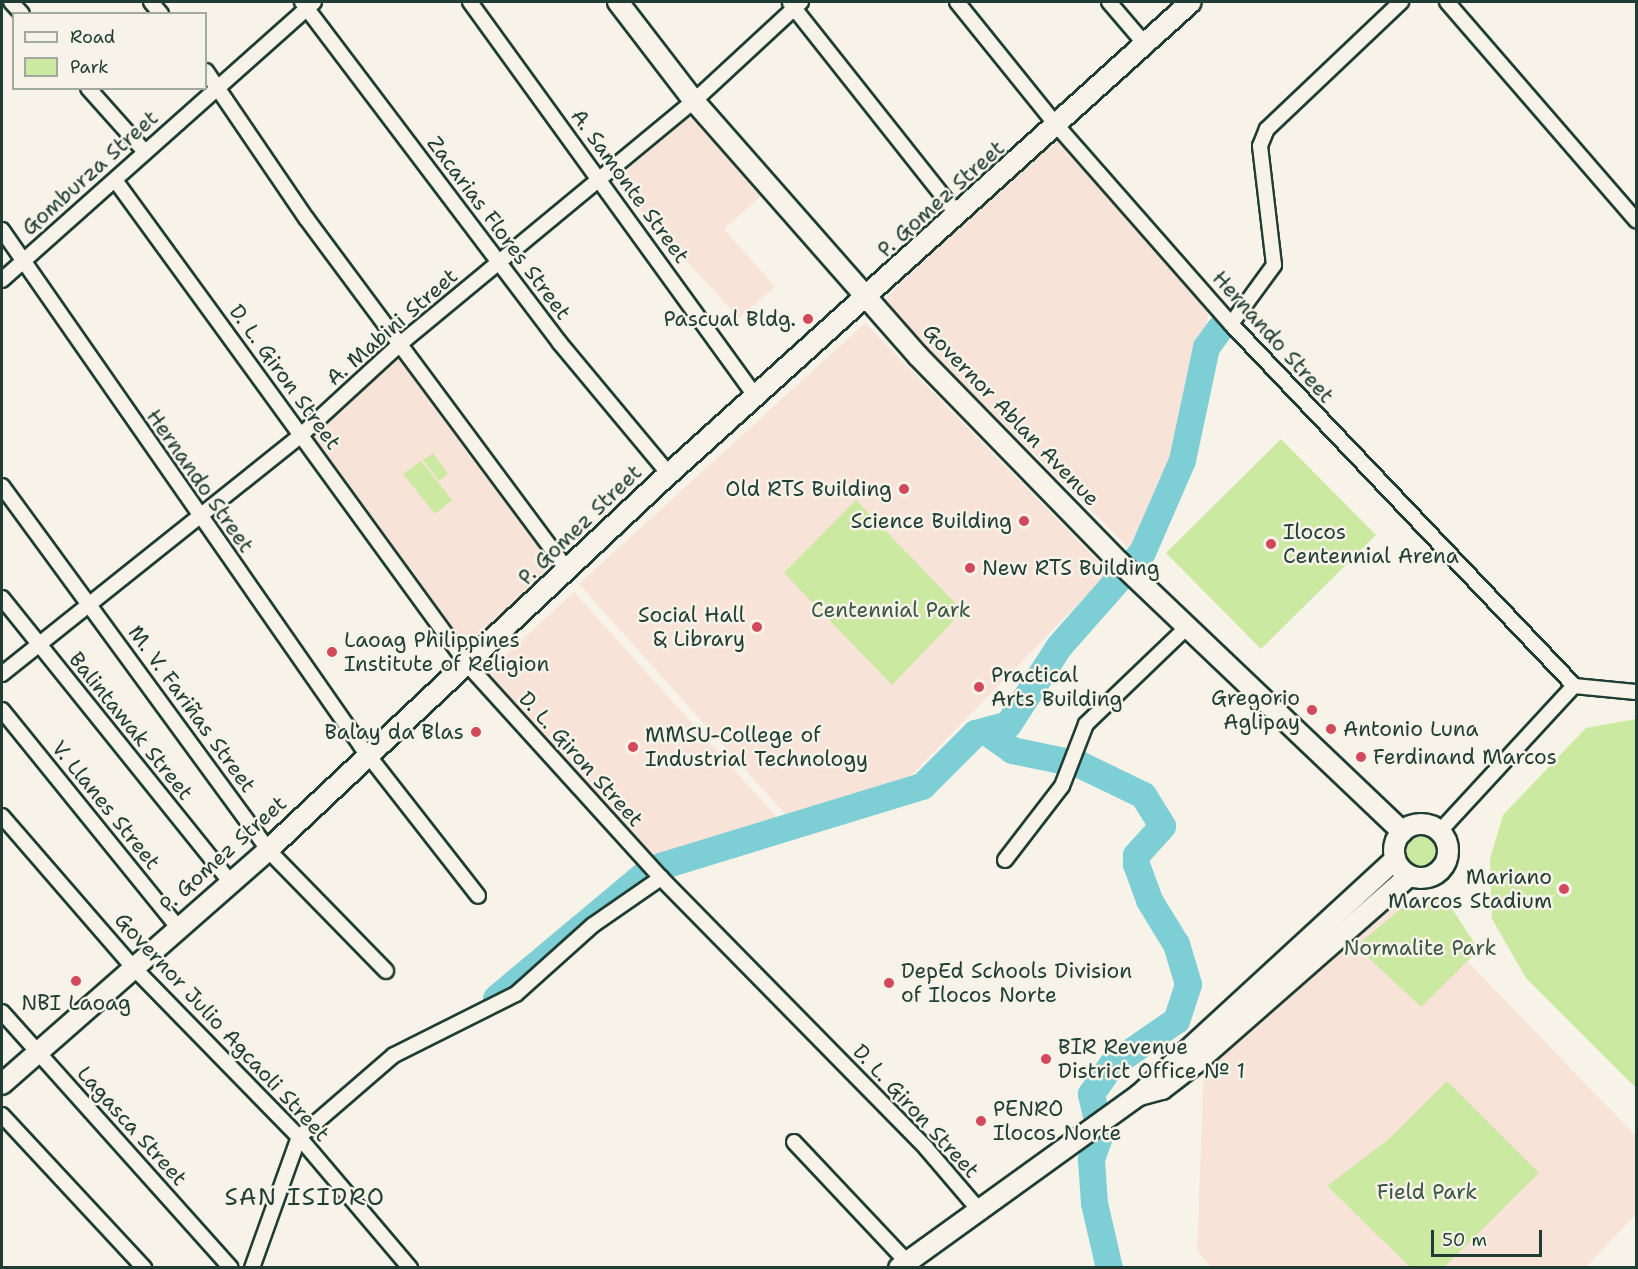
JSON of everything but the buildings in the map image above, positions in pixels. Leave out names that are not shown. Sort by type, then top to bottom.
[{"type":"main road","name":"Governor Ablan Avenue","points":[[618,2],[694,101],[869,297],[918,356],[1126,569],[1402,832]]},
{"type":"main road","name":"P. Gomez Street","points":[[2,1084],[229,880],[268,850],[367,754],[468,665],[669,474],[869,297],[957,214],[1058,127],[1144,43],[1191,2]]},
{"type":"main road","points":[[903,1265],[1085,1130],[1139,1095],[1395,860],[1402,832],[1417,824],[1440,831],[1449,852],[1444,867],[1425,879],[1409,876],[1395,860]]},
{"type":"main road","points":[[1139,1095],[1162,1089],[1213,1050],[1409,876]]},
{"type":"street","name":"A. Samonte Street","points":[[470,2],[755,396]]},
{"type":"street","name":"Hernando Street","points":[[957,2],[1058,127],[1231,324],[1574,686]]},
{"type":"street","points":[[1109,2],[1144,43]]},
{"type":"street","points":[[1231,324],[1274,265],[1262,138],[1401,2]]},
{"type":"street","points":[[1447,2],[1636,220]]},
{"type":"street","name":"Gomburza Street","points":[[2,280],[218,87],[307,4]]},
{"type":"street","name":"Zacarias Flores Street","points":[[307,4],[499,263],[669,474]]},
{"type":"street","name":"A. Mabini Street","points":[[2,674],[301,435],[400,344],[694,101],[794,4]]},
{"type":"street","points":[[794,4],[957,214]]},
{"type":"street","points":[[207,72],[400,344],[567,570]]},
{"type":"street","points":[[90,90],[145,152]]},
{"type":"street","name":"D. L. Giron Street","points":[[115,180],[468,665],[661,878],[926,1148],[979,1210]]},
{"type":"street","name":"Hernando Street","points":[[2,230],[198,517],[367,754],[478,896]]},
{"type":"street","name":"M. V. Fariñas Street","points":[[2,486],[268,850],[386,971]]},
{"type":"street","name":"Balintawak Street","points":[[2,598],[229,880]]},
{"type":"street","points":[[1005,860],[1056,795],[1071,765],[1076,744],[1086,724],[1187,627]]},
{"type":"street","points":[[1440,831],[1574,686],[1636,692]]},
{"type":"street","name":"V. Llanes Street","points":[[2,710],[178,927]]},
{"type":"street","name":"Governor Julio Agcaoli Street","points":[[2,816],[133,967],[299,1137],[410,1268]]},
{"type":"street","points":[[252,1268],[299,1137],[394,1055],[516,994],[593,925],[661,878]]},
{"type":"street","name":"Lagasca Street","points":[[2,1012],[231,1268]]},
{"type":"street","points":[[2,1115],[144,1268]]},
{"type":"street","points":[[794,1142],[903,1265]]},
{"type":"shaded area","points":[[698,107],[769,189],[724,229],[775,287],[739,318],[614,182]]},
{"type":"shaded area","points":[[1055,131],[1209,313],[1159,508],[1134,553],[881,303]]},
{"type":"shaded area","points":[[865,323],[1109,572],[899,788],[785,814],[579,584]]},
{"type":"shaded area","points":[[396,355],[557,565],[461,650],[309,434]]},
{"type":"shaded area","name":"MMSU-College of Industrial Technology","points":[[574,592],[781,822],[655,859],[486,673]]},
{"type":"shaded area","points":[[1404,896],[1636,1136],[1636,1214],[1586,1267],[1212,1268],[1197,1251],[1204,1069]]},
{"type":"green space","name":"Ilocos Centennial Arena","points":[[1281,439],[1376,535],[1261,649],[1166,553]]},
{"type":"green space","points":[[433,453],[448,474],[439,481],[423,460]]},
{"type":"green space","points":[[421,461],[452,500],[435,514],[403,474]]},
{"type":"green space","name":"Centennial Park","points":[[856,500],[963,611],[892,685],[784,573]]},
{"type":"green space","name":"Mariano Marcos Stadium","points":[[1636,719],[1636,1088],[1526,978],[1492,919],[1490,859],[1503,815],[1586,728]]},
{"type":"green space","points":[[1422,829],[1438,836],[1445,852],[1438,868],[1422,875],[1406,868],[1399,852],[1406,836]]},
{"type":"green space","name":"Normalite Park","points":[[1414,898],[1445,898],[1479,950],[1421,1007],[1356,946]]},
{"type":"green space","name":"Field Park","points":[[1447,1081],[1539,1173],[1444,1267],[1410,1267],[1327,1186],[1390,1138]]},
{"type":"waterway","points":[[1262,271],[1267,262],[1263,224]]},
{"type":"waterway","points":[[1234,309],[1243,297]]},
{"type":"waterway","points":[[660,866],[922,786],[975,733],[1008,724],[1059,646],[1142,552],[1182,460],[1206,347],[1219,329]]},
{"type":"waterway","points":[[988,733],[1012,750],[1079,764],[1143,795],[1162,826],[1136,855],[1136,864],[1149,900],[1176,944],[1188,984],[1176,1020],[1111,1065],[1091,1094],[1100,1134],[1091,1159],[1094,1203],[1109,1268]]},
{"type":"waterway","points":[[496,998],[642,876]]},
{"type":"waterway","points":[[400,1045],[438,1026]]},
{"type":"place","name":"Pascual Bldg.","points":[[808,319]]},
{"type":"place","name":"Old RTS Building","points":[[904,489]]},
{"type":"place","name":"Science Building","points":[[1024,521]]},
{"type":"place","name":"Ilocos Centennial Arena","points":[[1271,544]]},
{"type":"place","name":"New RTS Building","points":[[970,568]]},
{"type":"place","name":"Social Hall & Library","points":[[757,627]]},
{"type":"place","name":"Laoag Philippines Institute of Religion","points":[[332,652]]},
{"type":"place","name":"Practical Arts Building","points":[[979,687]]},
{"type":"place","name":"Gregorio Aglipay","points":[[1312,710]]},
{"type":"place","name":"Antonio Luna","points":[[1331,729]]},
{"type":"place","name":"Balay da Blas","points":[[476,732]]},
{"type":"place","name":"MMSU-College of Industrial Technology","points":[[633,747]]},
{"type":"place","name":"Ferdinand Marcos","points":[[1361,757]]},
{"type":"place","name":"Mariano Marcos Stadium","points":[[1564,889]]},
{"type":"place","name":"NBI Laoag","points":[[76,981]]},
{"type":"place","name":"DepEd Schools Division of Ilocos Norte","points":[[889,983]]},
{"type":"place","name":"BIR Revenue District Office № 1","points":[[1046,1059]]},
{"type":"place","name":"PENRO Ilocos Norte","points":[[981,1121]]},
{"type":"district","name":"SAN ISIDRO","points":[[305,1198]]}]
